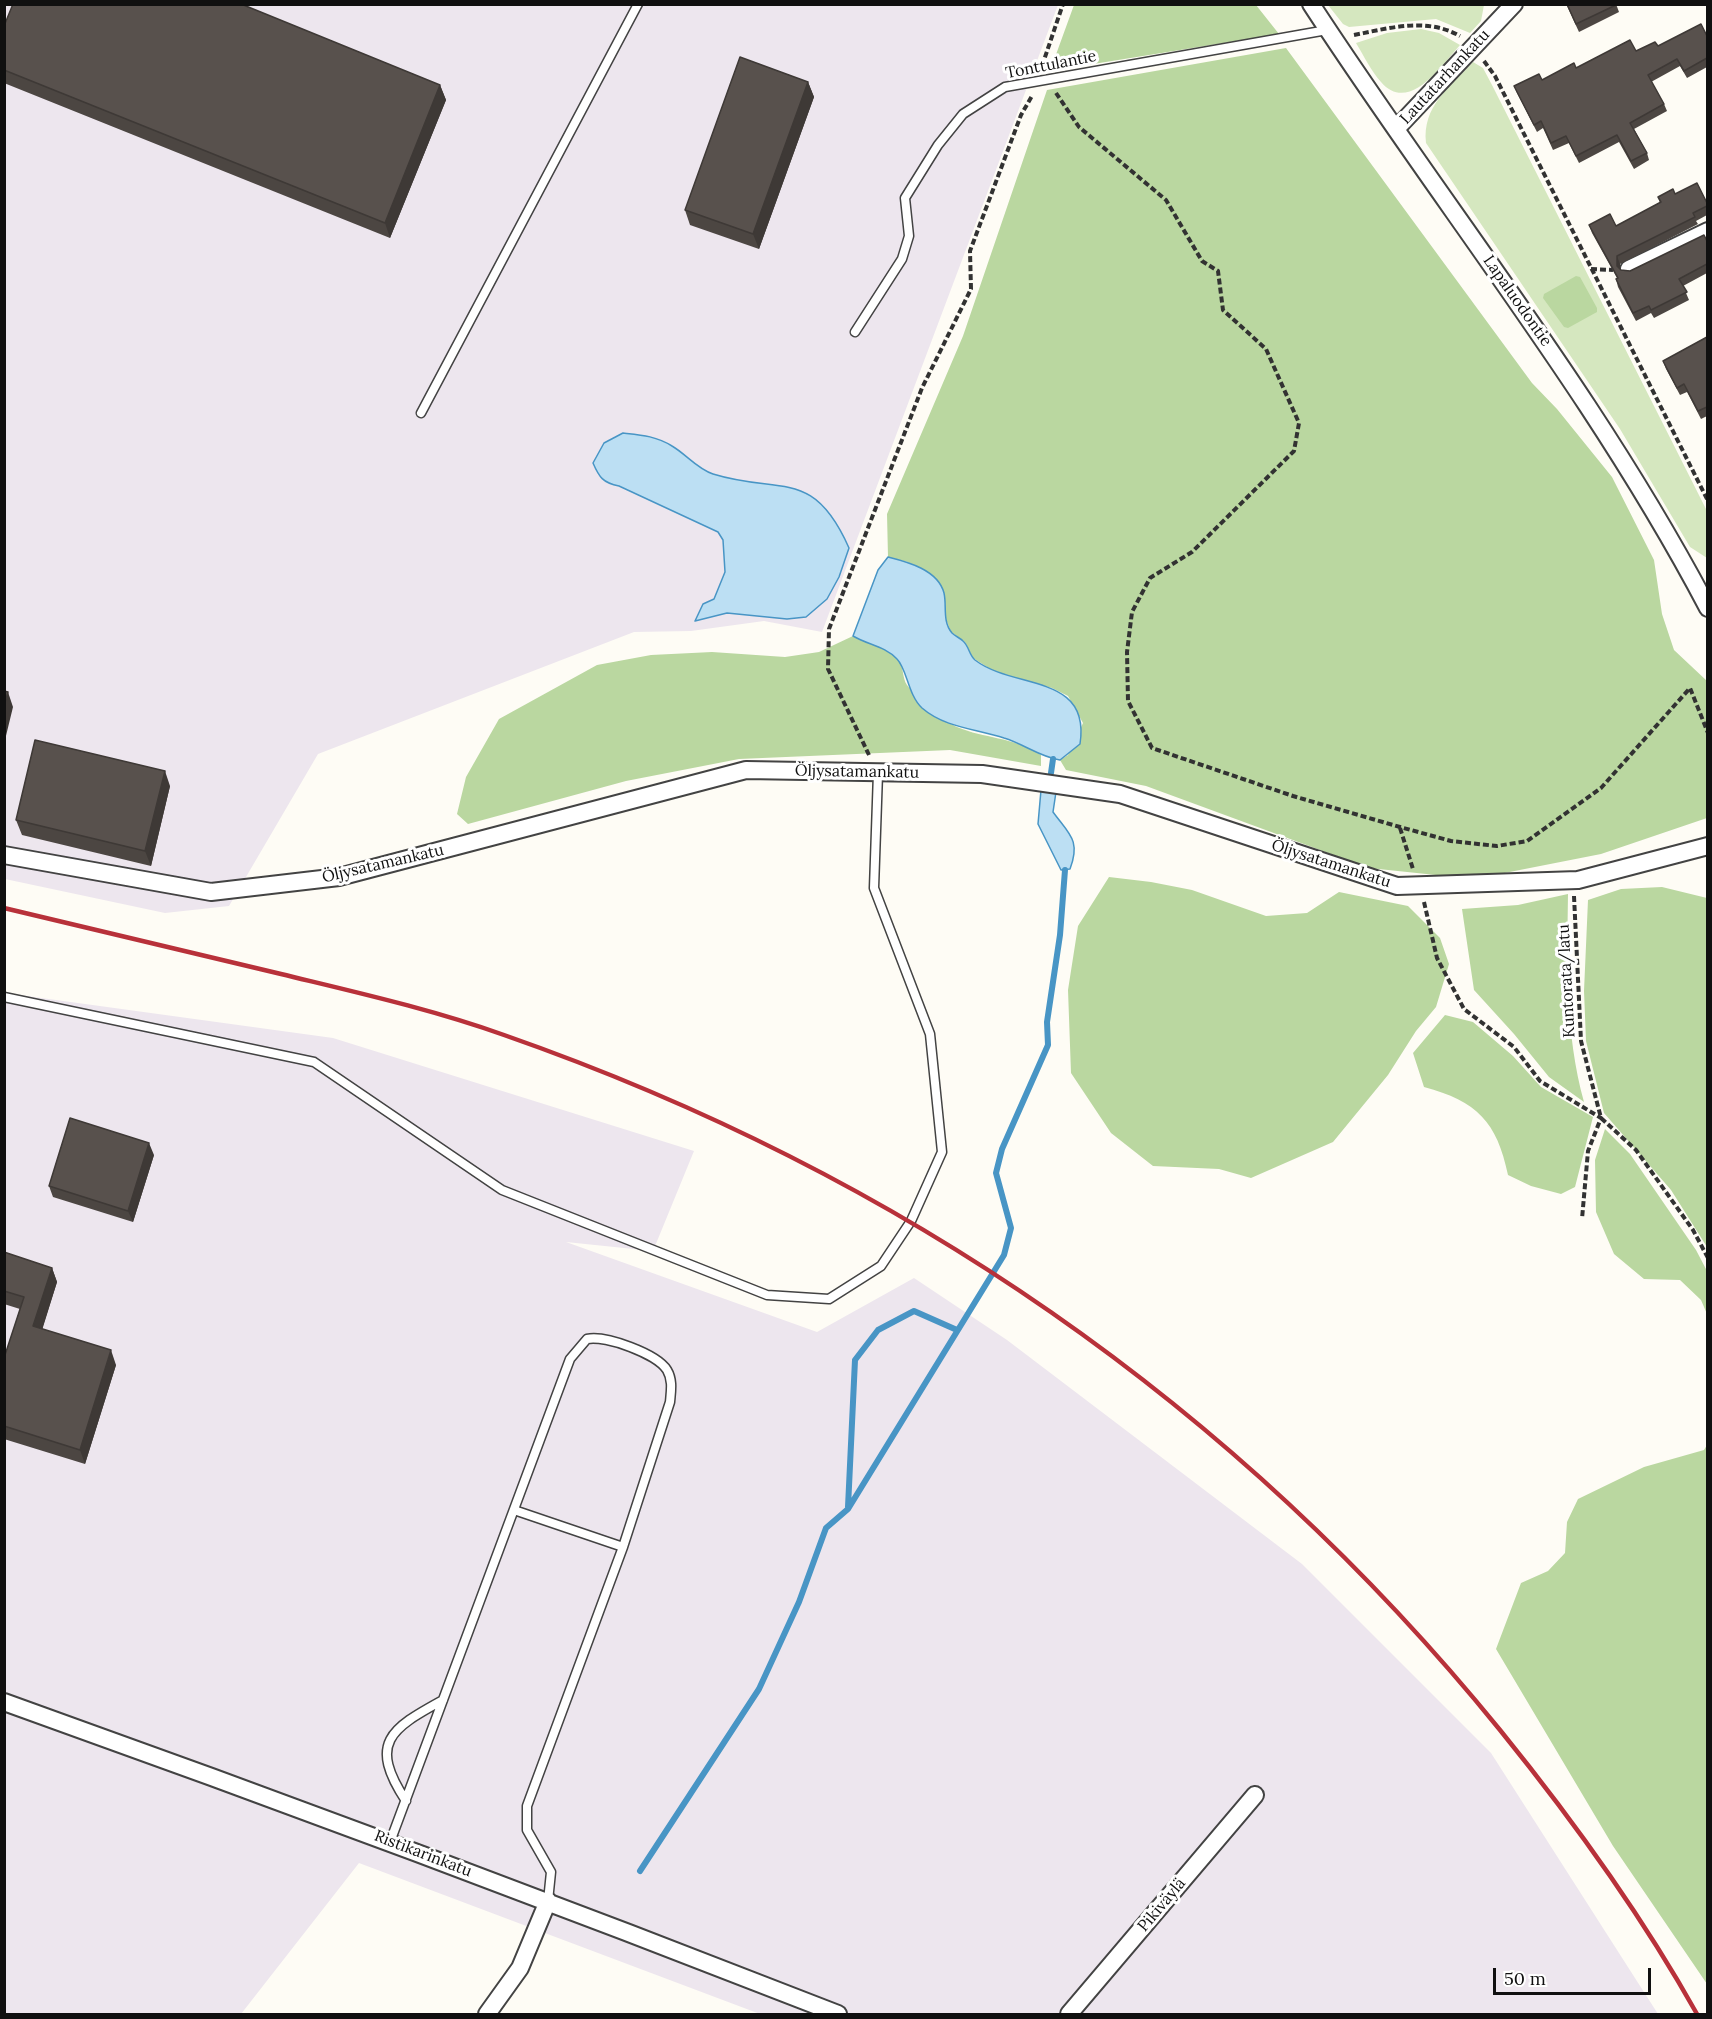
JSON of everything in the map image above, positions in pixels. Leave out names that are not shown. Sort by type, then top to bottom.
[{"type":"street","name":"Lapaluodontie","points":[[1311,4],[1582,393],[1705,597]]},
{"type":"street","name":"Lautatarhankatu","points":[[1396,129],[1511,6]]},
{"type":"street","points":[[1629,268],[1707,231]]},
{"type":"street","name":"Öljysatamankatu","points":[[4,855],[211,892],[339,877],[746,770],[982,774],[1120,794],[1397,886],[1574,880],[1707,846]]},
{"type":"street","name":"Ristikarinkatu","points":[[4,1702],[548,1901],[838,2014]]},
{"type":"street","name":"Pikiväylä","points":[[1069,2014],[1255,1795]]},
{"type":"street","points":[[487,2014],[520,1968],[548,1901]]},
{"type":"lane","points":[[421,413],[638,4]]},
{"type":"lane","name":"Tonttulantie","points":[[855,332],[902,259],[909,236],[905,198],[938,145],[963,114],[1005,87],[1331,35]]},
{"type":"lane","points":[[4,997],[314,1062],[502,1190],[766,1295],[829,1299],[881,1266],[911,1221],[942,1152],[930,1034],[874,888],[878,773]]},
{"type":"lane","points":[[390,1842],[570,1359],[587,1339],[605,1338],[657,1360],[666,1368],[671,1386],[670,1402],[623,1547],[527,1806],[527,1830],[551,1872],[548,1901]]},
{"type":"lane","points":[[514,1510],[623,1547]]},
{"type":"lane","points":[[406,1801],[386,1763],[390,1740],[415,1716],[443,1700]]},
{"type":"path","points":[[878,773],[828,669],[829,629],[922,388],[971,289],[970,251],[1021,115],[1033,95],[1063,4]]},
{"type":"path","points":[[1331,35],[1425,25],[1442,27],[1473,46],[1495,76],[1707,501]]},
{"type":"path","points":[[1048,80],[1079,127],[1166,200],[1202,261],[1218,271],[1223,310],[1266,349],[1299,423],[1294,451],[1192,552],[1150,578],[1132,612],[1127,651],[1128,701],[1152,747],[1293,796],[1400,827],[1451,841],[1497,846],[1527,841],[1600,788],[1689,688],[1707,733]]},
{"type":"path","points":[[1400,827],[1407,856],[1420,885],[1437,958],[1464,1009],[1514,1047],[1540,1081],[1601,1118],[1636,1150],[1693,1230],[1707,1258]]},
{"type":"path","name":"Kuntorata/latu","points":[[1574,880],[1581,1041],[1601,1118]]},
{"type":"path","points":[[1582,1219],[1588,1151],[1601,1118]]},
{"type":"shaded area","points":[[5,5],[1058,5],[822,632],[764,621],[691,631],[634,632],[318,754],[229,906],[165,913],[5,879]]},
{"type":"shaded area","points":[[5,993],[333,1038],[694,1151],[653,1251],[566,1242],[817,1332],[914,1278],[1007,1340],[1302,1564],[1491,1753],[1658,2014],[760,2014],[359,1863],[241,2014],[5,2014]]},
{"type":"green space","points":[[1074,5],[1256,5],[1279,34],[1050,71]]},
{"type":"green space","points":[[1328,5],[1484,5],[1481,21],[1470,33],[1436,19],[1349,27],[1343,24]]},
{"type":"green space","points":[[1421,29],[1439,33],[1460,45],[1425,83],[1414,90],[1403,93],[1392,91],[1377,78],[1356,43],[1387,33]]},
{"type":"green space","points":[[1286,48],[1532,383],[1557,409],[1612,477],[1654,560],[1662,614],[1674,650],[1707,681],[1707,818],[1601,854],[1474,879],[1369,868],[1146,786],[1066,770],[1060,760],[1068,755],[1083,723],[1068,696],[1052,688],[995,672],[973,658],[965,642],[951,632],[944,614],[944,592],[908,562],[888,557],[887,514],[963,336],[1047,90]]},
{"type":"green space","points":[[1473,62],[1483,68],[1492,85],[1707,511],[1707,558],[1690,547],[1620,429],[1426,143],[1428,118],[1433,108],[1439,98]]},
{"type":"green space","points":[[1576,276],[1580,277],[1597,312],[1568,328],[1564,327],[1543,298],[1544,294]]},
{"type":"green space","points":[[853,636],[888,651],[898,659],[907,685],[952,724],[967,731],[1009,741],[1030,749],[1041,755],[1041,766],[950,750],[739,759],[626,781],[468,824],[457,814],[466,777],[499,719],[597,665],[651,655],[712,652],[785,657],[819,652]]},
{"type":"green space","points":[[1109,877],[1192,890],[1266,916],[1307,913],[1339,892],[1408,906],[1440,938],[1449,964],[1436,1007],[1416,1031],[1388,1075],[1333,1142],[1251,1178],[1219,1169],[1153,1166],[1111,1133],[1071,1073],[1068,990],[1078,926]]},
{"type":"green space","points":[[1662,887],[1707,898],[1707,1247],[1671,1190],[1604,1113],[1586,1041],[1584,991],[1588,900],[1621,889]]},
{"type":"green space","points":[[1568,894],[1568,999],[1573,1050],[1584,1102],[1549,1077],[1474,990],[1462,909],[1518,905]]},
{"type":"green space","points":[[1445,1015],[1473,1022],[1513,1056],[1541,1087],[1593,1117],[1575,1187],[1561,1194],[1531,1186],[1508,1175],[1498,1141],[1482,1116],[1458,1099],[1424,1087],[1413,1053]]},
{"type":"green space","points":[[1605,1129],[1630,1154],[1696,1250],[1707,1271],[1707,1314],[1701,1300],[1680,1280],[1644,1279],[1614,1254],[1596,1212],[1595,1160]]},
{"type":"green space","points":[[1707,1445],[1707,1984],[1613,1846],[1496,1649],[1521,1583],[1548,1571],[1565,1553],[1567,1522],[1578,1499],[1644,1467],[1704,1450]]},
{"type":"water","points":[[623,433],[660,440],[713,474],[793,488],[822,505],[836,522],[849,548],[839,577],[827,599],[806,617],[787,619],[727,613],[695,621],[703,604],[714,599],[725,572],[723,540],[718,532],[602,479],[593,463],[604,443]]},
{"type":"water","points":[[888,557],[921,568],[936,578],[944,593],[949,628],[965,643],[975,660],[991,669],[1062,694],[1074,705],[1080,721],[1080,744],[1060,760],[1004,738],[951,724],[922,708],[917,703],[897,659],[882,648],[853,636],[878,570]]},
{"type":"water","points":[[1041,790],[1056,792],[1053,812],[1074,844],[1070,869],[1061,870],[1038,824]]},
{"type":"building","points":[[13,4],[241,4],[440,85],[385,223],[4,70],[4,26]]},
{"type":"building","points":[[1567,4],[1616,4],[1616,5],[1576,24]]},
{"type":"building","points":[[1701,24],[1707,36],[1707,58],[1684,71],[1677,59],[1648,75],[1664,104],[1630,123],[1647,153],[1631,161],[1617,135],[1576,156],[1566,136],[1551,143],[1541,121],[1534,125],[1514,86],[1539,74],[1542,80],[1574,63],[1576,68],[1630,40],[1636,51],[1655,42],[1658,46]]},
{"type":"building","points":[[740,57],[808,82],[753,234],[685,210]]},
{"type":"building","points":[[1697,183],[1707,206],[1693,213],[1695,217],[1617,256],[1617,266],[1621,270],[1630,271],[1704,235],[1707,241],[1707,264],[1679,279],[1687,292],[1651,310],[1649,306],[1633,313],[1616,279],[1618,278],[1589,225],[1610,214],[1616,226],[1661,202],[1658,197],[1673,189],[1675,194]]},
{"type":"building","points":[[1707,337],[1707,407],[1698,411],[1684,384],[1677,388],[1663,361]]},
{"type":"building","points":[[4,691],[8,692],[4,706]]},
{"type":"building","points":[[35,740],[165,771],[145,851],[16,820]]},
{"type":"building","points":[[70,1118],[149,1143],[128,1211],[49,1186]]},
{"type":"building","points":[[4,1252],[52,1268],[33,1326],[111,1350],[80,1450],[4,1426],[4,1358],[24,1297],[4,1291]]},
{"type":"waterway","points":[[1051,773],[1053,759]]},
{"type":"waterway","points":[[640,1871],[759,1689],[799,1602],[826,1528],[848,1509],[1004,1255],[1011,1228],[996,1173],[1002,1149],[1048,1045],[1047,1022],[1060,935],[1065,870]]},
{"type":"waterway","points":[[848,1507],[855,1360],[878,1330],[914,1311],[957,1330]]},
{"type":"railway","points":[[4,908],[365,994],[504,1035],[649,1091],[789,1156],[923,1230],[1051,1312],[1173,1403],[1288,1503],[1397,1612],[1500,1730],[1554,1798],[1605,1868],[1653,1940],[1697,2014]]}]
